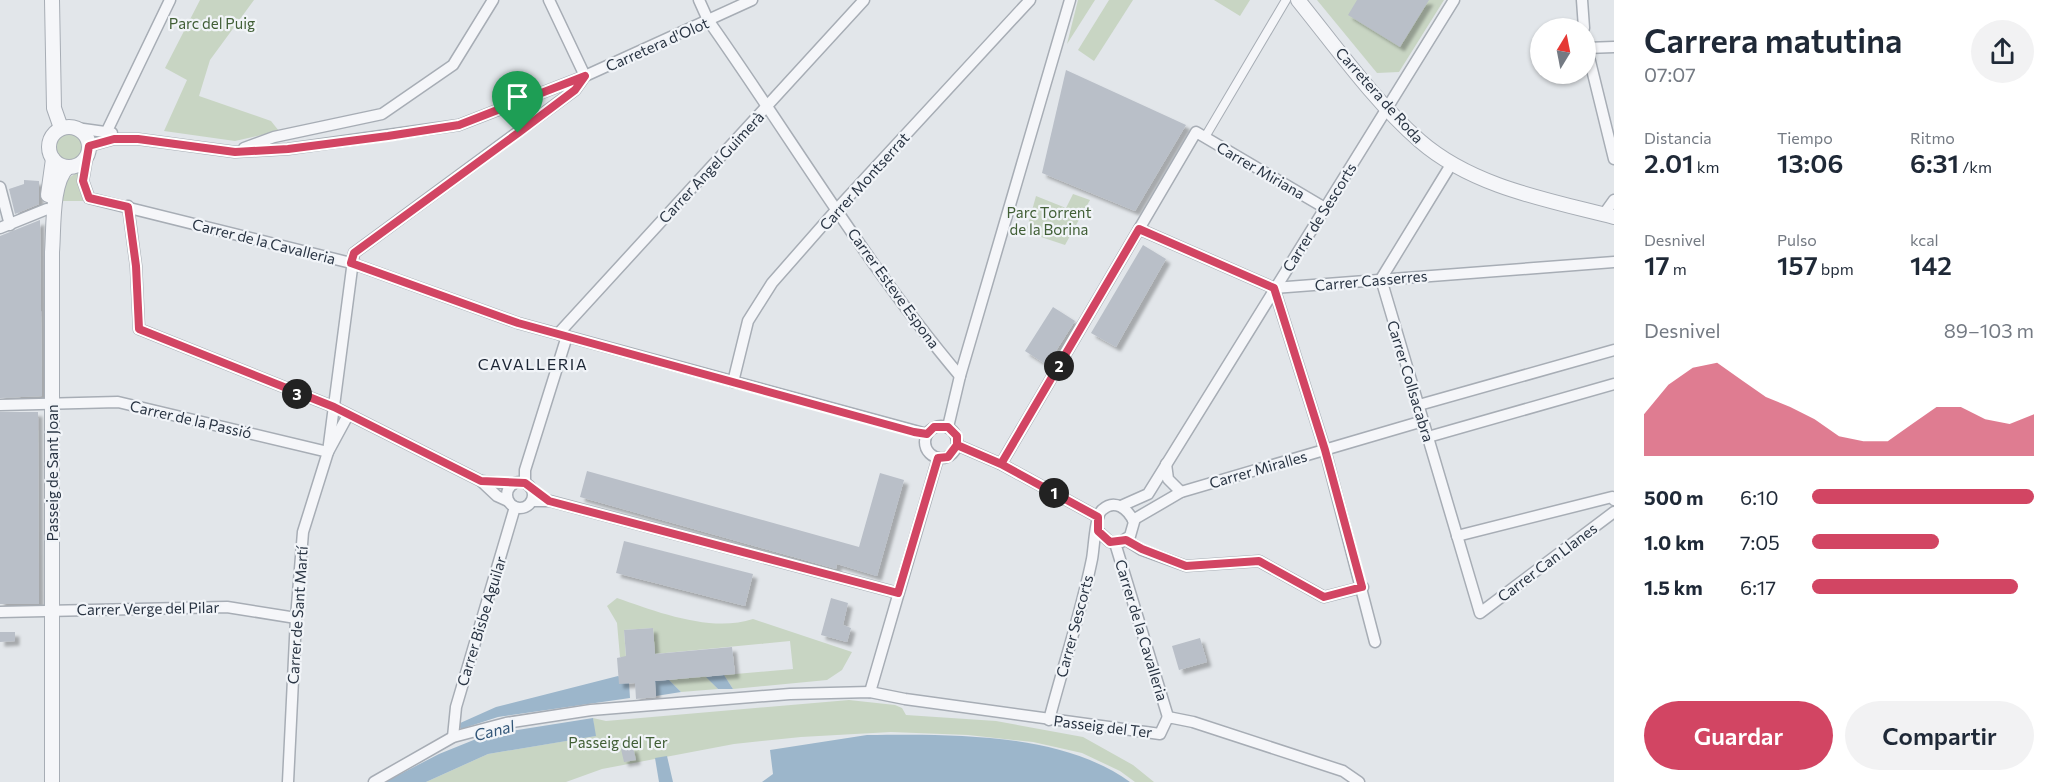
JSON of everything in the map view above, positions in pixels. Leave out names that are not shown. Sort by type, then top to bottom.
[{"type":"street","points":[[52,0],[54,108],[61,128]]},
{"type":"street","points":[[106,133],[170,0]]},
{"type":"street","points":[[235,152],[274,137],[382,114],[453,65],[493,0]]},
{"type":"street","points":[[351,263],[354,253],[575,90],[585,76],[549,0]]},
{"type":"street","name":"Carrer Esteve Espona","points":[[699,0],[708,20],[837,209],[930,341],[960,376]]},
{"type":"street","name":"Carretera d'Olot","points":[[88,151],[114,139],[138,139],[235,152],[288,149],[459,125],[585,76],[752,0]]},
{"type":"street","name":"Carrer Angel Guimerà","points":[[563,335],[864,0]]},
{"type":"street","name":"Carrer Montserrat","points":[[733,382],[748,321],[772,283],[837,209],[1030,0]]},
{"type":"street","points":[[948,427],[960,376],[1070,0]]},
{"type":"street","points":[[1001,464],[1139,229],[1287,0]]},
{"type":"street","name":"Carretera de Roda","points":[[1298,0],[1387,107],[1420,142],[1452,163],[1484,179],[1524,194],[1609,215]]},
{"type":"street","name":"Carrer de Sescorts","points":[[1121,506],[1148,494],[1454,0]]},
{"type":"street","points":[[1582,0],[1583,18]]},
{"type":"street","points":[[1596,46],[1614,47]]},
{"type":"street","points":[[1595,84],[1614,159]]},
{"type":"street","points":[[52,252],[47,209],[53,159],[49,142],[61,128],[76,128],[84,133],[88,151],[76,166],[68,167],[53,159]]},
{"type":"street","name":"Carretera d'Olot","points":[[76,128],[127,134],[138,139]]},
{"type":"street","name":"Carrer Miriana","points":[[1201,135],[1325,208]]},
{"type":"street","name":"Carrer de la Cavalleria","points":[[88,151],[83,181],[89,198],[351,263],[461,304],[563,335],[927,434]]},
{"type":"street","points":[[1381,279],[1452,163]]},
{"type":"street","name":"Passeig de Sant Joan","points":[[52,782],[52,252],[59,180],[68,167]]},
{"type":"street","points":[[0,187],[5,227],[47,209]]},
{"type":"street","points":[[1609,215],[1614,200]]},
{"type":"street","points":[[128,207],[136,266],[139,329],[334,407],[481,481],[497,496],[512,504],[525,507],[532,501],[549,501],[898,593]]},
{"type":"street","name":"Carrer Casserres","points":[[1139,229],[1274,288],[1614,262]]},
{"type":"street","name":"Carrer de Sant Martí","points":[[288,782],[296,618],[303,532],[328,452],[351,263]]},
{"type":"street","name":"Carrer Collsacabra","points":[[1381,279],[1480,613]]},
{"type":"street","points":[[1274,288],[1325,450],[1375,642]]},
{"type":"street","points":[[532,501],[525,470],[563,335]]},
{"type":"street","points":[[1419,405],[1614,350]]},
{"type":"street","points":[[1428,437],[1614,384]]},
{"type":"street","name":"Carrer de la Passió","points":[[0,405],[118,402],[328,452]]},
{"type":"street","name":"Carrer de Sant Martí","points":[[328,452],[348,415]]},
{"type":"street","name":"Carrer Miralles","points":[[1133,520],[1181,492],[1423,421]]},
{"type":"street","points":[[934,427],[948,427],[957,436],[957,445],[948,457],[938,458],[926,449],[927,434],[934,427]]},
{"type":"street","points":[[957,445],[1001,464],[1098,517]]},
{"type":"street","points":[[870,692],[938,458]]},
{"type":"street","points":[[1166,464],[1168,478],[1181,492]]},
{"type":"street","points":[[481,481],[528,486],[549,501]]},
{"type":"street","points":[[512,504],[507,491],[513,484]]},
{"type":"street","points":[[1457,536],[1612,497],[1614,500]]},
{"type":"street","name":"Carrer Bisbe Aguilar","points":[[453,737],[456,707],[512,504]]},
{"type":"street","points":[[1121,541],[1133,531],[1133,520],[1121,506],[1108,507],[1098,517],[1098,531],[1105,540],[1121,541],[1186,566],[1259,561],[1324,597],[1362,587]]},
{"type":"street","name":"Carrer Can Llanes","points":[[1480,613],[1614,512]]},
{"type":"street","name":"Carrer Sescorts","points":[[1049,720],[1086,589],[1098,531]]},
{"type":"street","name":"Carrer de la Cavalleria","points":[[1121,541],[1168,717]]},
{"type":"street","name":"Carrer Verge del Pilar","points":[[0,612],[227,607],[296,618]]},
{"type":"street","name":"Passeig del Ter","points":[[374,782],[453,737],[506,723],[591,710],[790,694],[870,692],[1049,720],[1160,734],[1168,717],[1193,722],[1343,771],[1359,782]]},
{"type":"green space","name":"Parc del Puig","points":[[200,0],[254,0],[210,60],[199,96],[271,121],[279,131],[235,141],[164,131],[187,80],[165,68]]},
{"type":"green space","points":[[1078,0],[1095,0],[1067,44]]},
{"type":"green space","points":[[1109,0],[1133,0],[1094,61],[1078,50]]},
{"type":"green space","points":[[1214,0],[1250,0],[1240,16]]},
{"type":"green space","points":[[1317,0],[1444,0],[1399,72],[1377,73]]},
{"type":"green space","points":[[69,134],[78,138],[82,147],[78,156],[69,160],[60,156],[56,147],[60,138]]},
{"type":"green space","points":[[79,171],[79,190],[86,201],[61,201],[63,182]]},
{"type":"green space","name":"Parc Torrent de la Borina","points":[[1073,194],[1090,200],[1065,245],[1026,232],[1036,196],[1066,208]]},
{"type":"green space","points":[[617,598],[667,614],[702,622],[737,623],[753,619],[852,652],[842,670],[827,680],[733,689],[724,675],[793,669],[790,641],[655,654],[653,628],[624,630],[626,657],[620,657],[617,623],[607,606]]},
{"type":"green space","points":[[706,676],[718,689],[681,692],[669,680]]},
{"type":"green space","name":"Passeig del Ter","points":[[849,700],[895,705],[902,708],[906,715],[996,721],[1083,737],[1133,765],[1154,782],[1135,782],[1120,771],[1082,753],[1033,742],[968,735],[891,732],[801,737],[734,744],[602,769],[566,782],[426,782],[488,754],[595,736],[593,718],[606,721]]},
{"type":"water","points":[[724,675],[733,689],[718,689],[706,677]]},
{"type":"water","points":[[618,676],[629,683],[630,698],[498,717],[461,729],[458,724],[496,707]]},
{"type":"water","points":[[669,680],[681,692],[656,696],[655,681]]},
{"type":"water","points":[[593,718],[596,736],[488,754],[426,782],[385,782],[439,754],[486,735]]},
{"type":"water","points":[[867,735],[968,736],[1038,745],[1071,753],[1102,766],[1130,782],[762,782],[773,774],[770,750]]},
{"type":"water","points":[[667,756],[673,782],[659,782],[655,758]]},
{"type":"building","points":[[1357,0],[1429,0],[1400,47],[1348,15]]},
{"type":"building","points":[[1066,70],[1186,125],[1135,211],[1042,173]]},
{"type":"building","points":[[24,180],[39,181],[39,204],[15,214],[9,189],[24,184]]},
{"type":"building","points":[[40,220],[42,396],[0,398],[0,236]]},
{"type":"building","points":[[1143,245],[1166,259],[1116,347],[1091,333]]},
{"type":"building","points":[[1053,307],[1075,321],[1047,365],[1025,351]]},
{"type":"building","points":[[0,412],[38,412],[39,604],[0,604]]},
{"type":"building","points":[[587,471],[859,547],[880,473],[904,480],[877,576],[837,564],[836,569],[580,497]]},
{"type":"building","points":[[624,541],[753,574],[745,606],[616,573]]},
{"type":"building","points":[[831,598],[848,603],[843,625],[851,628],[847,642],[821,635]]},
{"type":"building","points":[[653,628],[655,654],[732,647],[735,674],[655,681],[656,697],[636,699],[635,683],[619,684],[617,658],[626,656],[624,630]]},
{"type":"building","points":[[0,632],[15,632],[15,641],[0,642]]},
{"type":"building","points":[[1200,638],[1207,662],[1179,670],[1172,646]]},
{"type":"building","points":[[633,747],[636,760],[624,762],[621,749]]},
{"type":"district","name":"CAVALLERIA","points":[[533,363]]},
{"type":"route","points":[[518,133],[354,253],[351,263],[518,323],[914,432],[927,434],[934,427],[948,427],[957,436],[957,445],[1001,464],[1098,517],[1096,526],[1100,536],[1110,542],[1126,540],[1142,549],[1186,566],[1259,561],[1324,597],[1362,587],[1325,450],[1274,288],[1139,229],[1001,464],[964,449],[957,445],[956,450],[948,457],[938,458],[898,593],[549,501],[545,495],[525,483],[481,481],[334,407],[139,329],[136,266],[128,207],[89,198],[83,181],[89,146],[97,142],[138,139],[235,152],[288,149],[388,136],[459,125],[585,76],[575,90],[518,133]]},
{"type":"water label","name":"Canal","points":[[494,730]]}]
